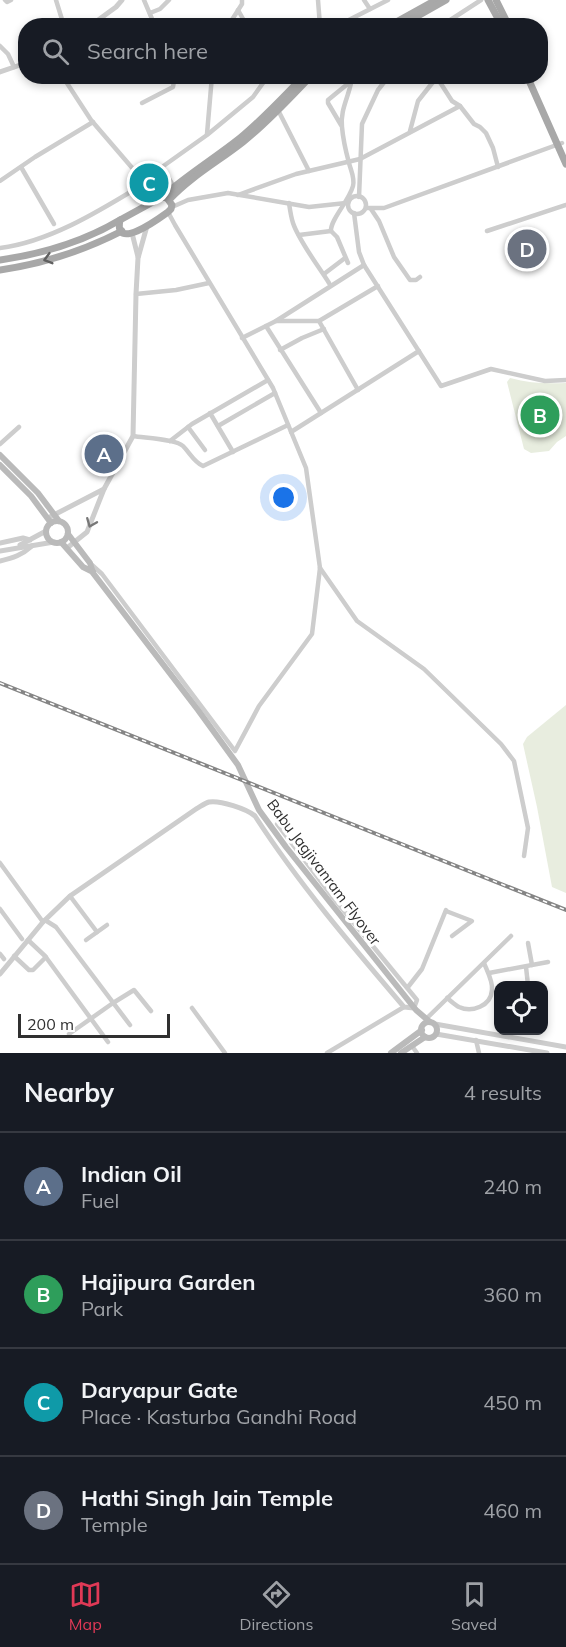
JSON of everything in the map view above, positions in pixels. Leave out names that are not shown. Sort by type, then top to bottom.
[{"type":"main road","points":[[403,18],[436,0]]},
{"type":"main road","points":[[414,18],[446,0]]},
{"type":"main road","points":[[488,0],[498,18]]},
{"type":"main road","points":[[496,0],[505,18]]},
{"type":"main road","points":[[120,220],[119,226],[127,234],[147,226],[168,204],[175,189],[241,137],[296,84]]},
{"type":"main road","points":[[175,189],[244,141],[303,84]]},
{"type":"main road","points":[[531,84],[566,152]]},
{"type":"main road","points":[[535,84],[560,143],[566,164]]},
{"type":"main road","points":[[0,261],[64,246],[96,234],[144,206],[168,204]]},
{"type":"main road","points":[[0,270],[16,268],[54,257],[104,240],[122,231]]},
{"type":"main road","points":[[0,455],[24,478],[51,518]]},
{"type":"main road","points":[[0,465],[51,518],[65,524],[68,534],[90,563],[93,573]]},
{"type":"main road","points":[[51,518],[46,531],[48,538],[58,542],[64,540],[68,534]]},
{"type":"main road","name":"Babu Jagjivanram Flyover","points":[[58,542],[67,548],[103,585],[237,765],[260,810],[286,847],[415,1009]]},
{"type":"main road","points":[[415,1009],[437,1029],[436,1034],[432,1037],[423,1031],[415,1009]]},
{"type":"main road","points":[[401,1053],[412,1046],[430,1021]]},
{"type":"main road","points":[[391,1053],[423,1031]]},
{"type":"street","points":[[5,0],[7,2],[11,0]]},
{"type":"street","points":[[56,0],[62,18]]},
{"type":"street","points":[[101,18],[122,0]]},
{"type":"street","points":[[144,0],[152,18]]},
{"type":"street","points":[[150,13],[160,9],[168,0]]},
{"type":"street","points":[[233,18],[242,0]]},
{"type":"street","points":[[318,0],[319,18]]},
{"type":"street","points":[[364,0],[370,9]]},
{"type":"street","points":[[353,18],[388,0]]},
{"type":"street","points":[[453,18],[481,0]]},
{"type":"street","points":[[238,10],[242,18]]},
{"type":"street","points":[[0,46],[8,54],[14,67]]},
{"type":"street","points":[[0,72],[18,66]]},
{"type":"street","points":[[67,84],[93,122],[140,177]]},
{"type":"street","points":[[142,103],[173,87],[174,84]]},
{"type":"street","points":[[207,135],[211,84]]},
{"type":"street","points":[[144,206],[136,184],[140,177],[162,167],[207,135],[253,98],[263,84]]},
{"type":"street","points":[[342,125],[328,100],[350,84]]},
{"type":"street","points":[[351,84],[342,112],[342,125],[353,177],[347,203],[354,213],[359,252],[364,265],[441,386],[491,369],[545,381],[566,380]]},
{"type":"street","points":[[359,197],[362,124],[383,84]]},
{"type":"street","points":[[410,131],[418,101],[431,84]]},
{"type":"street","points":[[441,84],[452,101],[460,106],[474,124],[486,133],[498,167]]},
{"type":"street","points":[[238,195],[296,174],[360,159],[460,106]]},
{"type":"street","points":[[278,110],[309,171]]},
{"type":"street","points":[[0,181],[93,122]]},
{"type":"street","points":[[354,213],[384,208],[560,143]]},
{"type":"street","points":[[21,167],[54,224]]},
{"type":"street","points":[[162,167],[175,189]]},
{"type":"street","points":[[0,248],[56,232],[94,214],[137,188]]},
{"type":"street","points":[[90,563],[102,574],[235,751],[259,706],[312,634],[320,568],[306,468],[275,393],[209,283],[168,204],[228,194],[309,207],[347,203]]},
{"type":"street","points":[[324,274],[346,260],[337,237],[331,231],[331,225],[347,203],[359,197]]},
{"type":"street","points":[[359,197],[366,202],[368,209],[380,221],[394,257],[410,280],[420,277]]},
{"type":"street","points":[[289,203],[293,222],[299,235],[330,283]]},
{"type":"street","points":[[487,231],[566,205]]},
{"type":"street","points":[[67,548],[87,532],[104,489],[133,436],[138,258],[147,226]]},
{"type":"street","points":[[299,235],[331,231]]},
{"type":"street","points":[[132,233],[138,258]]},
{"type":"street","points":[[242,338],[276,321],[364,265]]},
{"type":"street","points":[[136,294],[176,290],[209,283]]},
{"type":"street","points":[[276,321],[319,321],[378,286]]},
{"type":"street","points":[[319,321],[358,390]]},
{"type":"street","points":[[266,326],[321,413]]},
{"type":"street","points":[[280,350],[324,329]]},
{"type":"street","points":[[291,432],[419,351]]},
{"type":"street","points":[[170,441],[210,413],[268,380]]},
{"type":"street","points":[[218,426],[275,393]]},
{"type":"street","points":[[210,413],[233,452]]},
{"type":"street","points":[[133,436],[182,444],[198,464],[203,466],[288,425]]},
{"type":"street","points":[[0,444],[20,427]]},
{"type":"street","points":[[188,427],[205,450]]},
{"type":"street","points":[[51,518],[104,489]]},
{"type":"street","points":[[0,551],[31,542],[46,531]]},
{"type":"street","points":[[0,543],[23,538],[31,542],[58,542]]},
{"type":"street","points":[[0,561],[18,557],[24,553],[31,542]]},
{"type":"street","points":[[320,568],[357,621],[424,669],[501,744],[514,761],[528,828],[524,856]]},
{"type":"street","points":[[0,974],[25,939],[70,896],[196,809],[210,802],[227,804],[249,811],[255,816],[292,868],[363,959],[404,1007],[415,1009],[417,1000],[408,987],[338,903],[277,824]]},
{"type":"street","points":[[1,867],[44,921],[56,927],[130,1025]]},
{"type":"street","points":[[70,896],[97,932]]},
{"type":"street","points":[[0,909],[25,939],[46,957],[108,1042]]},
{"type":"street","points":[[408,987],[422,969],[446,910],[472,921],[452,936]]},
{"type":"street","points":[[86,940],[107,925]]},
{"type":"street","points":[[511,936],[447,998],[430,1021],[566,1047]]},
{"type":"street","points":[[528,943],[528,981]]},
{"type":"street","points":[[14,956],[29,970],[33,970],[46,957]]},
{"type":"street","points":[[489,973],[548,962]]},
{"type":"street","points":[[447,998],[459,1007],[468,1010],[478,1008],[488,1002],[492,991],[489,973],[484,963]]},
{"type":"street","points":[[69,1034],[134,990],[151,1011]]},
{"type":"street","points":[[327,1053],[404,1007]]},
{"type":"street","points":[[192,1008],[225,1053]]},
{"type":"street","points":[[436,1034],[547,1053]]},
{"type":"street","points":[[476,1040],[480,1053]]},
{"type":"street","points":[[530,1050],[532,1041]]},
{"type":"street","points":[[412,1046],[417,1053]]},
{"type":"shaded area","points":[[510,378],[538,383],[566,383],[566,436],[549,451],[531,453],[524,449],[507,382]]},
{"type":"shaded area","points":[[566,705],[566,893],[552,887],[523,744],[527,737]]},
{"type":"railway","points":[[0,683],[566,910]]},
{"type":"place","name":"Daryapur Gate","points":[[149,183]]},
{"type":"place","name":"Hathi Singh Jain Temple","points":[[527,249]]},
{"type":"place","name":"Hajipura Garden","points":[[540,415]]},
{"type":"place","name":"Indian Oil","points":[[104,454]]}]
